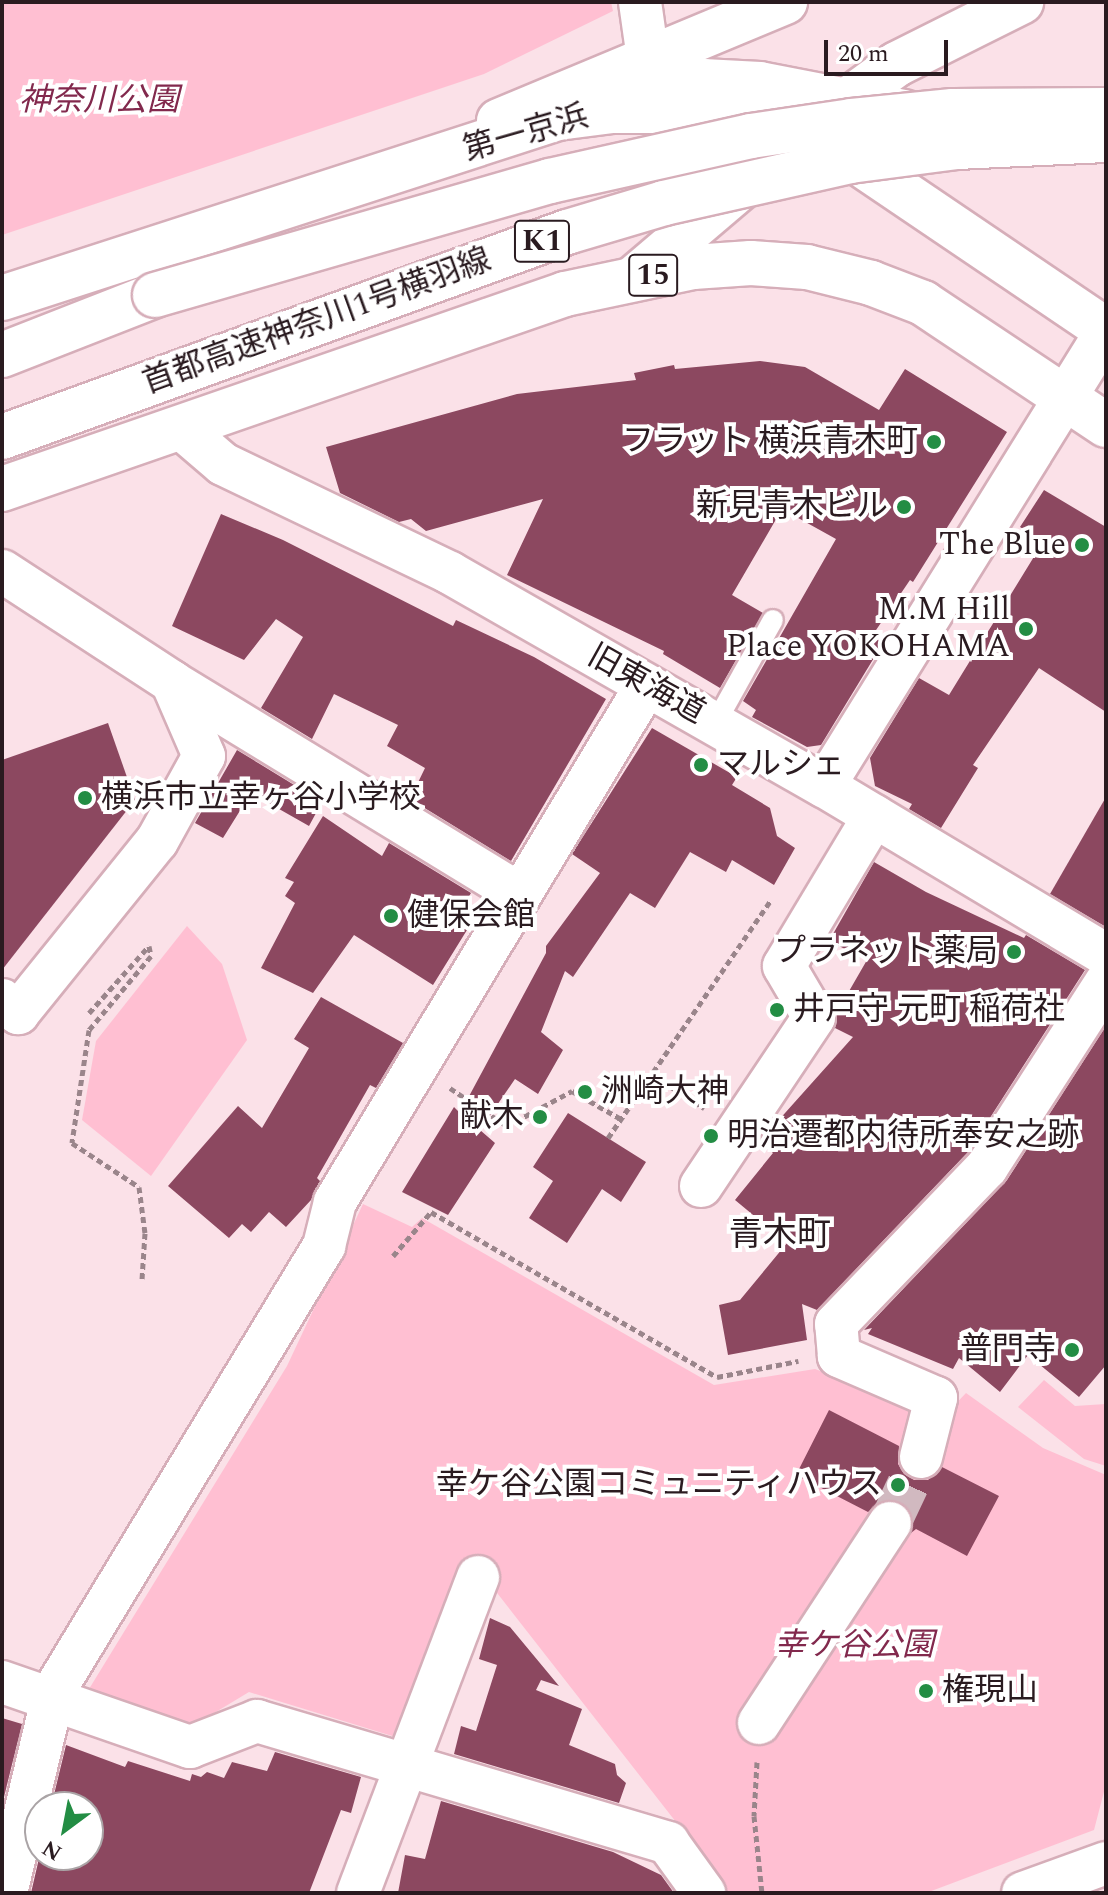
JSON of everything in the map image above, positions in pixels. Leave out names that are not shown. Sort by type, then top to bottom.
[{"type":"main road","points":[[430,162],[485,128],[785,2]]},
{"type":"main road","points":[[633,279],[805,133],[897,64],[1021,2]]},
{"type":"main road","points":[[558,118],[651,90],[703,81],[760,84],[1034,138],[1106,143]]},
{"type":"main road","name":"首都高速神奈川1号横羽線","points":[[2,343],[155,295],[550,181],[751,136],[852,121],[953,111],[1106,110]]},
{"type":"main road","name":"第一京浜","points":[[2,298],[430,162],[558,118],[611,111],[701,111],[805,133],[843,152],[1106,331]]},
{"type":"main road","name":"首都高速神奈川1号横羽線","points":[[2,437],[553,237],[664,203],[850,161],[957,147],[1106,143]]},
{"type":"main road","name":"15","points":[[2,489],[565,294],[693,267],[751,263],[807,267],[871,283],[923,303],[1106,425]]},
{"type":"main road","name":"K1","points":[[2,355],[155,295]]},
{"type":"street","points":[[640,2],[648,58]]},
{"type":"street","points":[[824,786],[1106,331]]},
{"type":"street","name":"旧東海道","points":[[181,428],[223,464],[450,573],[824,786],[1106,955]]},
{"type":"street","points":[[2,571],[172,682],[519,894]]},
{"type":"street","points":[[2,1000],[18,1013],[157,841],[204,756],[172,682]]},
{"type":"street","points":[[6,1893],[52,1699],[324,1246],[335,1202],[646,686]]},
{"type":"street","points":[[701,1186],[814,1017],[784,966],[874,816]]},
{"type":"street","points":[[921,1457],[936,1398],[838,1353],[836,1324],[987,1167],[1106,982]]},
{"type":"street","points":[[759,1723],[890,1523]]},
{"type":"street","points":[[358,1893],[404,1765],[478,1577]]},
{"type":"street","points":[[2,1682],[190,1747],[257,1721],[668,1843],[704,1893]]},
{"type":"street","points":[[1023,1893],[1106,1863]]},
{"type":"lane","points":[[715,724],[773,620]]},
{"type":"path","points":[[608,1138],[753,926]]},
{"type":"path","points":[[89,1013],[149,946],[151,956],[89,1030],[75,1103],[72,1143],[139,1187],[145,1233],[142,1279]]},
{"type":"path","points":[[417,1066],[507,1126],[572,1091],[621,1119]]},
{"type":"path","points":[[652,1075],[739,1130]]},
{"type":"path","points":[[393,1256],[431,1212],[717,1377],[838,1353]]},
{"type":"path","points":[[759,1723],[754,1816],[762,1893]]},
{"type":"green space","name":"神奈川公園","points":[[2,2],[611,2],[613,11],[484,74],[2,235]]},
{"type":"green space","points":[[187,926],[222,964],[247,1040],[151,1176],[82,1120],[96,1041]]},
{"type":"green space","name":"幸ケ谷公園","points":[[363,1204],[412,1227],[422,1218],[714,1385],[815,1369],[944,1416],[966,1393],[1043,1448],[1106,1475],[1106,1784],[1094,1830],[926,1893],[723,1893],[715,1872],[476,1566],[402,1739],[249,1692],[191,1727],[89,1689],[287,1366]]},
{"type":"green space","points":[[1044,1380],[1075,1406],[1106,1404],[1106,1466],[1084,1459],[1018,1407]]},
{"type":"building","points":[[760,361],[805,367],[879,410],[905,369],[1007,432],[913,582],[910,580],[872,636],[883,643],[821,745],[807,747],[752,717],[756,710],[743,701],[836,539],[782,509],[732,595],[763,613],[720,688],[663,654],[664,651],[507,575],[543,499],[426,531],[411,519],[399,522],[340,493],[326,447],[517,394],[636,380],[634,373],[674,365],[675,369]]},
{"type":"building","points":[[1044,490],[1106,527],[1106,712],[1039,668],[973,765],[978,768],[941,828],[909,809],[912,804],[875,786],[870,758],[919,678],[949,695],[1043,542],[1020,527]]},
{"type":"building","points":[[221,514],[283,540],[453,626],[456,620],[534,657],[606,699],[511,861],[410,799],[425,768],[387,746],[398,725],[334,694],[312,739],[261,708],[303,637],[276,619],[244,660],[172,626]]},
{"type":"building","points":[[108,723],[135,800],[2,970],[2,760]]},
{"type":"building","points":[[652,728],[737,777],[732,785],[770,808],[777,836],[795,848],[774,885],[732,860],[726,872],[690,852],[655,908],[630,893],[573,977],[565,971],[541,1032],[563,1050],[538,1094],[515,1079],[480,1130],[495,1143],[448,1215],[402,1192],[454,1107],[460,1113],[546,953],[546,946],[600,873],[572,854]]},
{"type":"building","points":[[237,750],[322,802],[309,826],[251,793],[223,838],[195,823]]},
{"type":"building","points":[[1106,797],[1106,927],[1050,894]]},
{"type":"building","points":[[323,816],[382,856],[389,843],[471,893],[453,923],[467,930],[433,985],[354,935],[313,993],[261,968],[295,903],[285,896],[294,882],[285,878]]},
{"type":"building","points":[[874,862],[926,892],[1024,938],[1026,935],[1085,970],[968,1152],[817,1310],[802,1304],[807,1340],[728,1355],[719,1305],[740,1300],[787,1243],[735,1200],[773,1153],[760,1141],[853,1037],[835,1028],[837,1012],[867,960],[829,941]]},
{"type":"building","points":[[321,997],[403,1043],[376,1088],[370,1085],[317,1178],[320,1181],[311,1200],[286,1227],[269,1212],[251,1232],[242,1224],[229,1238],[168,1186],[238,1106],[262,1128],[309,1048],[294,1039]]},
{"type":"building","points":[[1106,1026],[1106,1365],[1079,1397],[1028,1355],[1000,1392],[959,1358],[953,1369],[868,1334],[872,1328],[864,1330],[1007,1180]]},
{"type":"building","name":"洲崎大神","points":[[568,1113],[646,1162],[621,1202],[602,1189],[567,1243],[529,1218],[553,1181],[533,1167]]},
{"type":"building","name":"幸ケ谷公園コミュニティハウス","points":[[829,1410],[899,1446],[898,1464],[904,1474],[914,1480],[928,1480],[942,1467],[999,1496],[967,1556],[916,1529],[911,1533],[912,1513],[902,1503],[892,1499],[880,1501],[868,1512],[796,1475]]},
{"type":"building","points":[[490,1618],[510,1627],[559,1686],[541,1680],[536,1690],[582,1709],[569,1745],[615,1764],[617,1775],[626,1783],[619,1803],[454,1754],[461,1726],[476,1731],[497,1665],[479,1659]]},
{"type":"building","points":[[2,1718],[22,1724],[4,1797],[2,1796]]},
{"type":"building","points":[[66,1745],[125,1767],[128,1761],[190,1781],[192,1774],[201,1777],[207,1772],[224,1778],[232,1762],[267,1771],[275,1752],[361,1777],[351,1813],[341,1810],[309,1893],[31,1893],[36,1871],[104,1871],[104,1791],[55,1791]]},
{"type":"building","points":[[441,1801],[613,1852],[661,1875],[674,1893],[398,1893],[405,1855],[425,1859]]},
{"type":"tunnel","points":[[890,1523],[921,1457]]},
{"type":"place","name":"フラット 横浜青木町","points":[[934,442]]},
{"type":"place","name":"新見青木ビル","points":[[904,507]]},
{"type":"place","name":"The Blue","points":[[1082,545]]},
{"type":"place","name":"M.M Hill Place YOKOHAMA","points":[[1026,629]]},
{"type":"place","name":"マルシェ","points":[[701,765]]},
{"type":"place","name":"横浜市立幸ヶ谷小学校","points":[[85,798]]},
{"type":"place","name":"健保会館","points":[[391,916]]},
{"type":"place","name":"プラネット薬局","points":[[1014,952]]},
{"type":"place","name":"井戸守 元町 稲荷社","points":[[777,1010]]},
{"type":"place","name":"洲崎大神","points":[[585,1092]]},
{"type":"place","name":"献木","points":[[540,1117]]},
{"type":"place","name":"明治遷都内待所奉安之跡","points":[[711,1136]]},
{"type":"place","name":"普門寺","points":[[1072,1350]]},
{"type":"place","name":"幸ケ谷公園コミュニティハウス","points":[[898,1485]]},
{"type":"place","name":"権現山","points":[[926,1691]]},
{"type":"district","name":"青木町","points":[[780,1236]]}]
